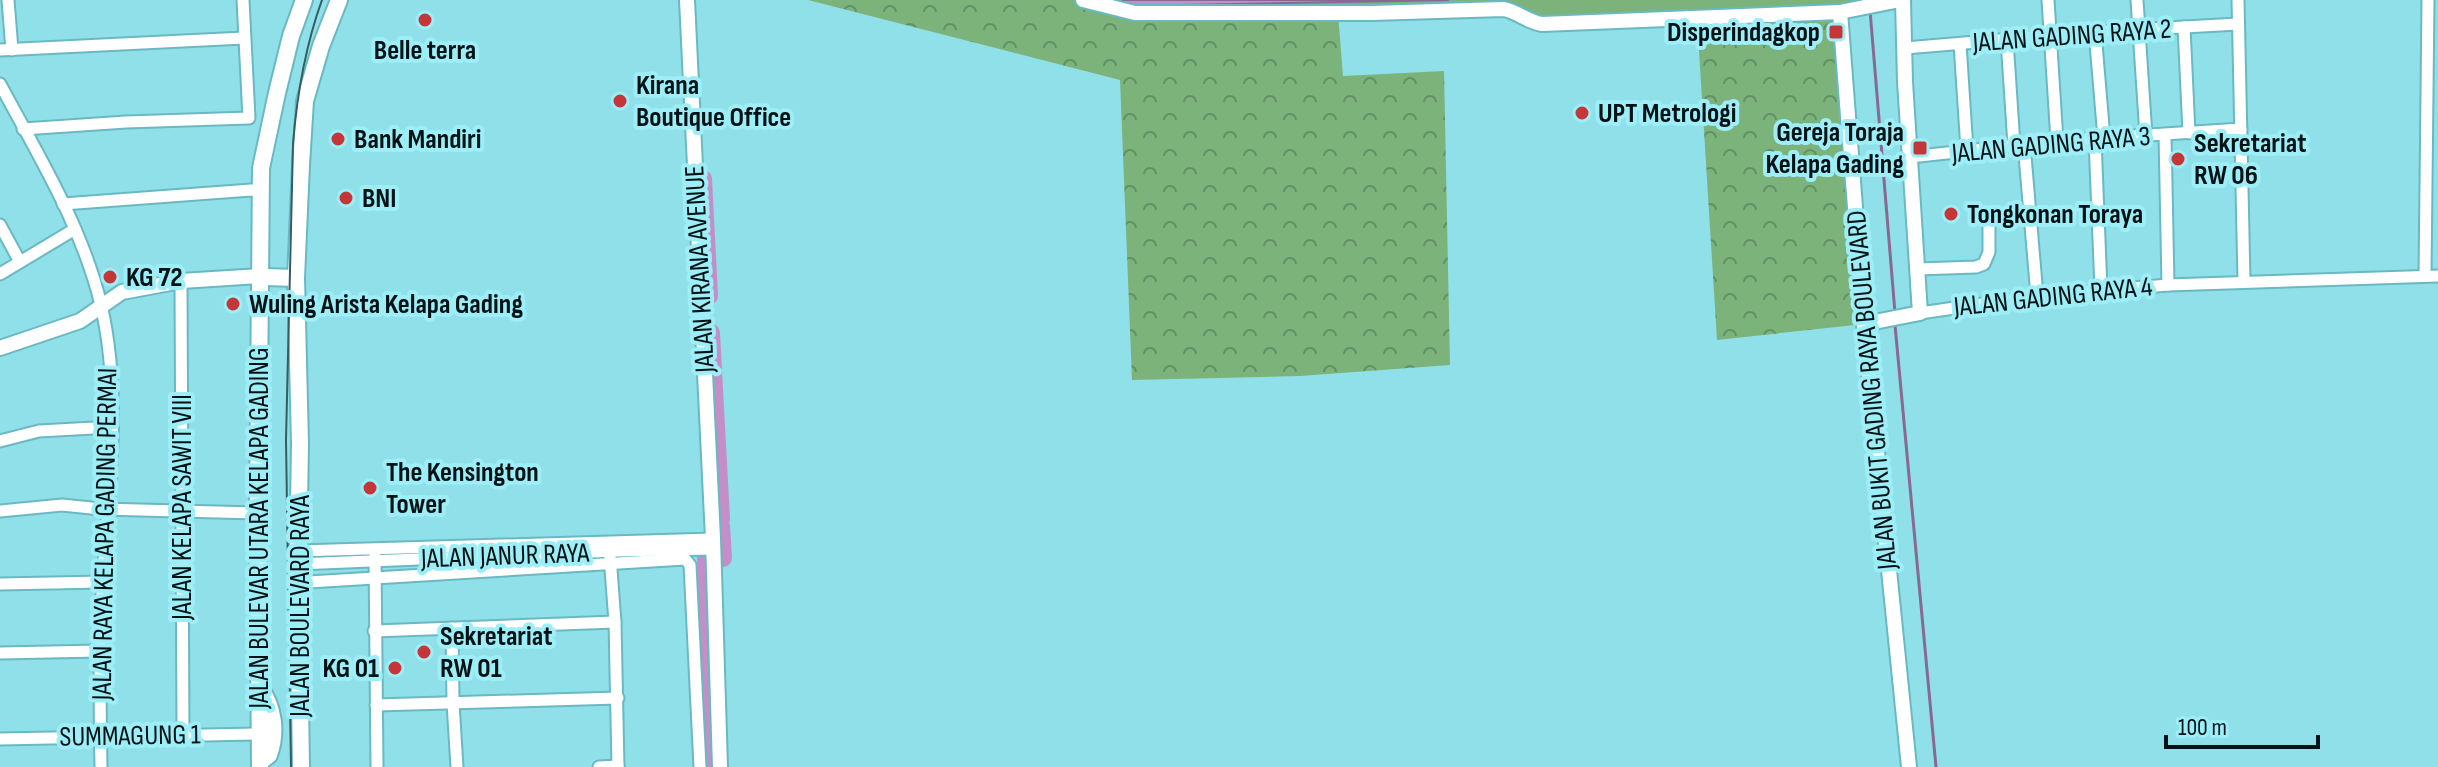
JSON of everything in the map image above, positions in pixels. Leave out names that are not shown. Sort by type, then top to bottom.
[{"type":"main road","name":"JALAN BULEVAR UTARA KELAPA GADING","points":[[260,765],[266,734],[259,685],[261,168],[291,36],[304,0]]},
{"type":"main road","name":"JALAN BULEVAR UTARA KELAPA GADING","points":[[300,444],[296,278],[305,101],[339,0]]},
{"type":"main road","points":[[291,36],[302,33],[314,37],[321,46]]},
{"type":"main road","points":[[262,276],[296,278]]},
{"type":"main road","name":"JALAN BOULEVARD RAYA","points":[[300,444],[301,767]]},
{"type":"main road","points":[[266,734],[301,735]]},
{"type":"street","points":[[8,0],[6,50],[244,38]]},
{"type":"street","points":[[23,129],[249,118],[243,0]]},
{"type":"street","name":"JALAN KIRANA AVENUE","points":[[687,0],[713,544],[720,767]]},
{"type":"street","points":[[1083,0],[1135,13],[1372,13],[1504,9],[1542,24],[1844,12],[1898,1]]},
{"type":"street","points":[[2048,0],[2057,141]]},
{"type":"street","points":[[2137,0],[2146,136]]},
{"type":"street","points":[[2238,0],[2244,281]]},
{"type":"street","points":[[2425,276],[2433,179],[2428,0]]},
{"type":"street","name":"JALAN BUKIT GADING RAYA BOULEVARD","points":[[1898,1],[1905,48],[1918,269],[1914,315]]},
{"type":"street","name":"JALAN BUKIT GADING RAYA BOULEVARD","points":[[1844,12],[1909,767]]},
{"type":"street","name":"JALAN GADING RAYA 2","points":[[1905,48],[2238,24]]},
{"type":"street","points":[[2184,27],[2189,133]]},
{"type":"street","points":[[2095,32],[2101,290]]},
{"type":"street","points":[[2007,40],[2037,296]]},
{"type":"street","points":[[1960,44],[1967,150]]},
{"type":"street","name":"JALAN RAYA KELAPA GADING PERMAI","points":[[0,84],[75,229],[102,308],[112,373],[100,651],[101,767]]},
{"type":"street","name":"JALAN GADING RAYA 3","points":[[1910,157],[2019,144],[2241,129]]},
{"type":"street","points":[[2165,135],[2168,285]]},
{"type":"street","points":[[63,204],[261,191]]},
{"type":"street","points":[[1918,269],[1976,267],[1987,262],[1989,220]]},
{"type":"street","points":[[0,225],[20,262]]},
{"type":"street","points":[[0,274],[75,229]]},
{"type":"street","points":[[0,348],[80,321],[122,292],[181,281],[262,276]]},
{"type":"street","name":"JALAN GADING RAYA 4","points":[[1870,323],[2037,296],[2101,290],[2244,281],[2438,276]]},
{"type":"street","name":"JALAN KELAPA SAWIT VIII","points":[[181,281],[183,734]]},
{"type":"street","points":[[0,441],[39,431],[112,427]]},
{"type":"street","points":[[0,511],[49,505],[258,513]]},
{"type":"street","name":"JALAN JANUR RAYA","points":[[298,557],[612,555],[713,544]]},
{"type":"street","points":[[599,767],[618,767],[612,555]]},
{"type":"street","points":[[309,582],[373,579],[612,555],[685,559],[690,565],[700,767]]},
{"type":"street","points":[[375,556],[377,767]]},
{"type":"street","points":[[0,584],[103,582]]},
{"type":"street","points":[[374,631],[615,622]]},
{"type":"street","points":[[452,628],[457,767]]},
{"type":"street","points":[[0,653],[100,651]]},
{"type":"street","points":[[376,705],[618,698]]},
{"type":"street","name":"SUMMAGUNG 1","points":[[0,739],[266,734]]},
{"type":"green space","points":[[808,0],[1083,0],[1135,13],[1338,13],[1343,76],[1444,71],[1450,365],[1300,376],[1132,380],[1120,80]]},
{"type":"green space","points":[[1104,0],[1900,0],[1542,24],[1513,11],[1135,13]]},
{"type":"green space","points":[[1840,12],[1864,324],[1717,340],[1697,19]]},
{"type":"water","points":[[1104,0],[1449,0],[1129,6]]},
{"type":"waterway","points":[[1870,10],[1895,313]]},
{"type":"waterway","points":[[703,179],[709,296]]},
{"type":"waterway","points":[[1895,325],[1936,767]]},
{"type":"waterway","points":[[711,333],[721,519]]},
{"type":"waterway","points":[[721,526],[723,558]]},
{"type":"waterway","points":[[706,559],[712,767]]},
{"type":"tram line","points":[[291,767],[286,440],[293,144],[303,71],[322,0]]},
{"type":"place","name":"Belle terra","points":[[425,20]]},
{"type":"place","name":"Disperindagkop","points":[[1836,32]]},
{"type":"place","name":"Kirana Boutique Office","points":[[620,101]]},
{"type":"place","name":"UPT Metrologi","points":[[1582,113]]},
{"type":"place","name":"Bank Mandiri","points":[[338,139]]},
{"type":"place","name":"Gereja Toraja Kelapa Gading","points":[[1920,148]]},
{"type":"place","name":"Sekretariat RW 06","points":[[2178,159]]},
{"type":"place","name":"BNI","points":[[346,198]]},
{"type":"place","name":"Tongkonan Toraya","points":[[1951,214]]},
{"type":"place","name":"KG 72","points":[[110,277]]},
{"type":"place","name":"Wuling Arista Kelapa Gading","points":[[233,304]]},
{"type":"place","name":"The Kensington Tower","points":[[370,488]]},
{"type":"place","name":"Sekretariat RW 01","points":[[424,652]]},
{"type":"place","name":"KG 01","points":[[395,668]]}]
